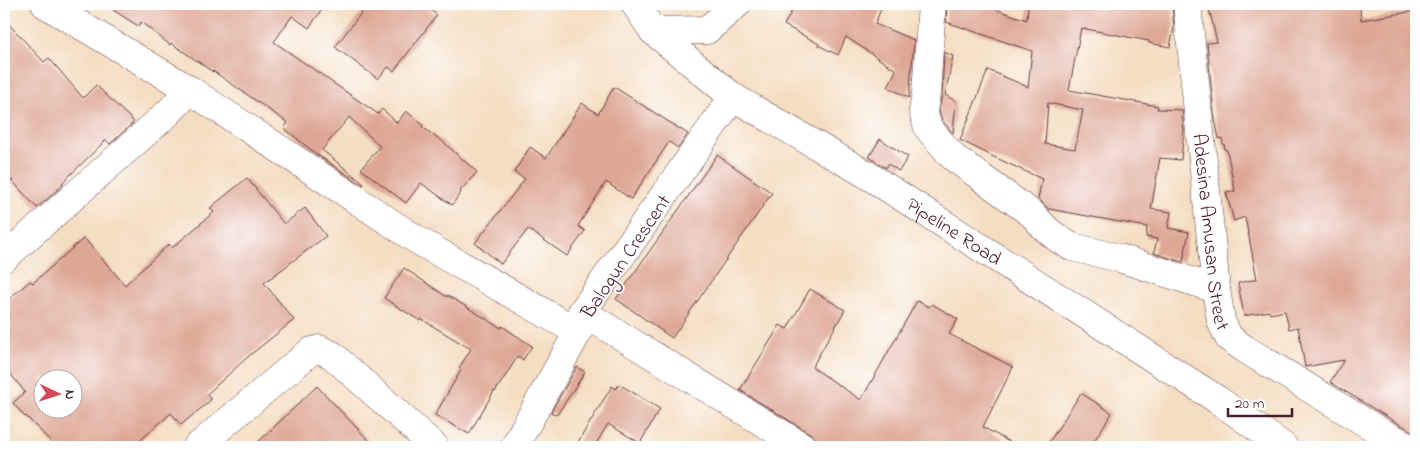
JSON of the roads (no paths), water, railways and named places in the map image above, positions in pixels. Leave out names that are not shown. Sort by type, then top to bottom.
[{"type":"street","points":[[45,4],[190,90],[417,240],[580,322],[803,447]]},
{"type":"street","name":"Pipeline Road","points":[[635,4],[653,31],[734,97],[866,174],[1218,400],[1284,447]]},
{"type":"street","points":[[653,31],[707,30],[737,4]]},
{"type":"street","points":[[932,4],[926,94],[923,111],[928,128],[953,157],[1032,214],[1047,230],[1072,247],[1119,258],[1216,289]]},
{"type":"street","name":"Adesina Amusan Street","points":[[1187,4],[1216,289],[1221,321],[1229,338],[1408,447]]},
{"type":"street","points":[[4,258],[168,113],[190,90]]},
{"type":"street","name":"Balogun Crescent","points":[[514,447],[580,322],[734,97]]},
{"type":"street","points":[[197,447],[310,352],[318,349],[332,355],[435,447]]}]
